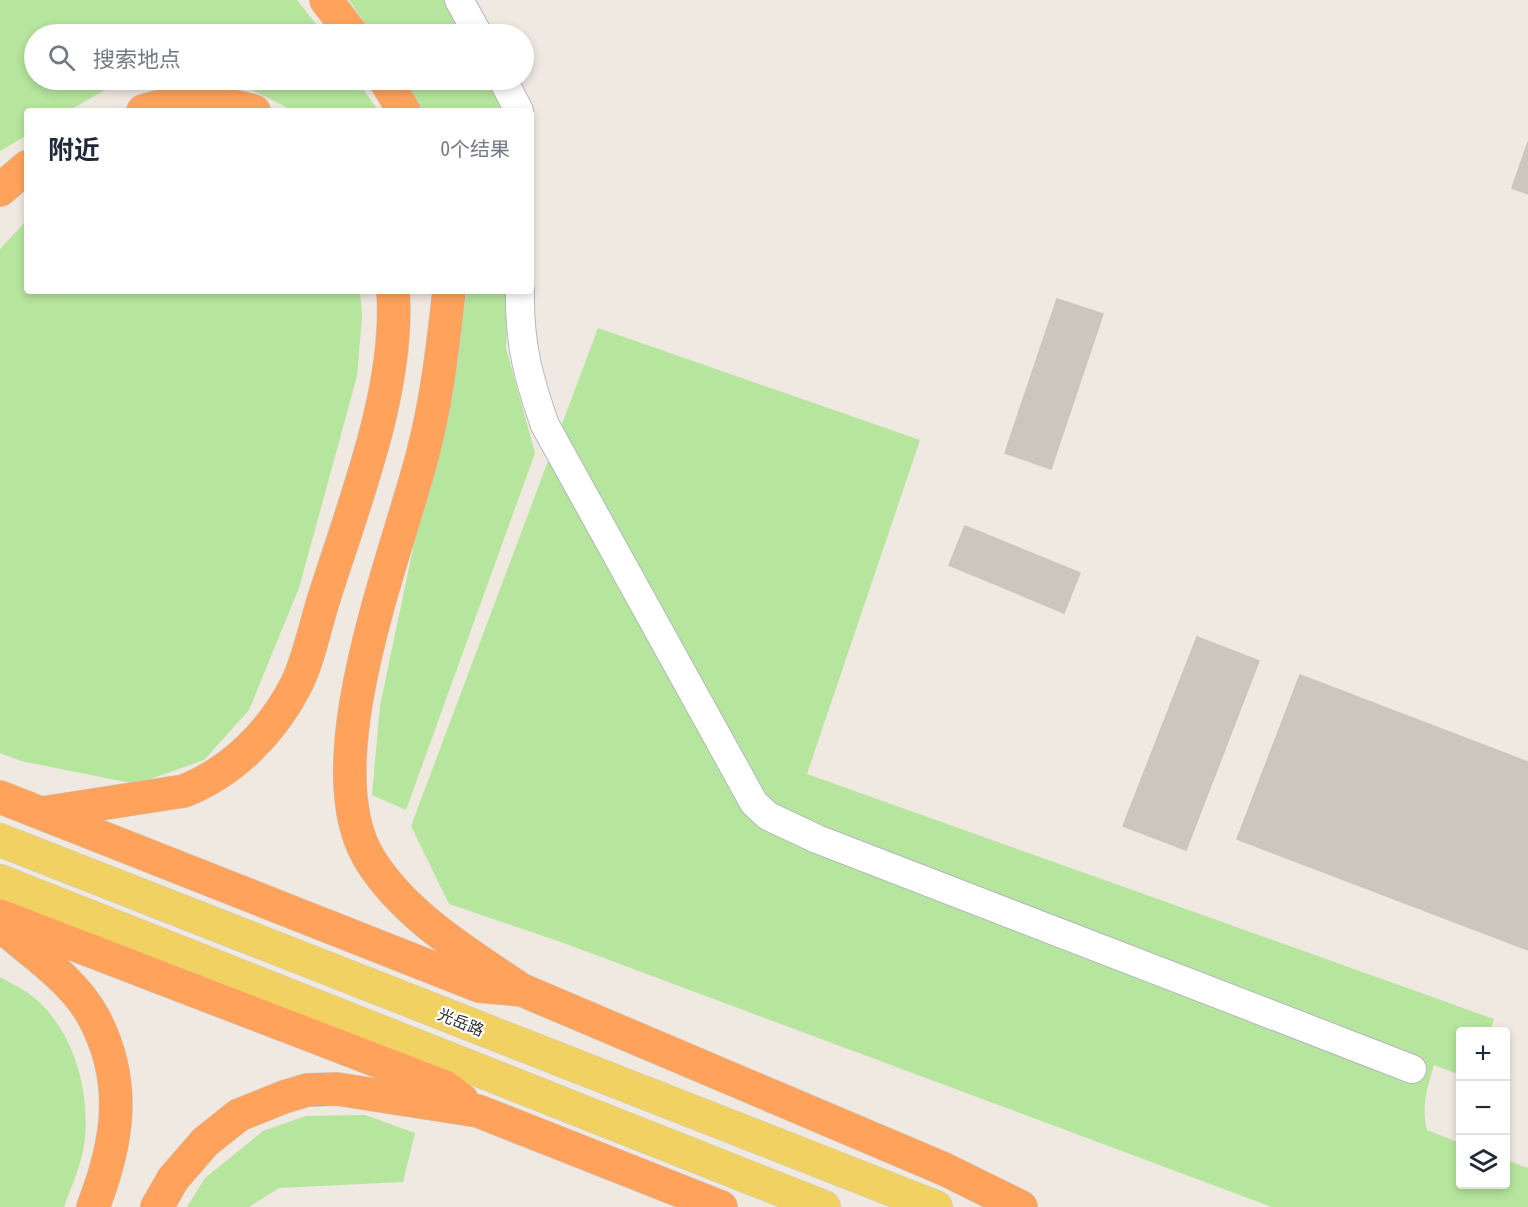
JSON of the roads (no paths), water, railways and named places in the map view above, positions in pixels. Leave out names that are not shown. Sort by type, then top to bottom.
[{"type":"highway","points":[[326,0],[344,24]]},
{"type":"highway","points":[[391,90],[402,108]]},
{"type":"highway","points":[[165,108],[194,104],[222,104],[240,108]]},
{"type":"highway","points":[[0,190],[24,170]]},
{"type":"highway","points":[[42,813],[184,791],[203,783],[249,750],[274,721],[296,686],[369,455],[395,319],[393,294]]},
{"type":"highway","points":[[449,294],[441,365],[424,451],[360,678],[351,740],[349,799],[357,831],[369,859],[405,902],[444,938],[522,990],[944,1168],[1020,1207]]},
{"type":"highway","points":[[0,797],[478,986],[522,990]]},
{"type":"highway","points":[[0,916],[445,1087],[478,1111]]},
{"type":"highway","points":[[0,925],[67,984],[94,1017],[111,1061],[118,1119],[107,1171],[93,1207]]},
{"type":"highway","points":[[157,1207],[173,1179],[205,1142],[239,1115],[307,1090],[337,1089],[478,1111],[721,1207]]},
{"type":"main road","name":"光岳路","points":[[0,840],[929,1204]]},
{"type":"main road","points":[[0,881],[824,1207]]},
{"type":"street","points":[[459,0],[472,24]]},
{"type":"street","points":[[508,90],[517,108]]},
{"type":"street","points":[[520,294],[519,330],[530,381],[545,425],[754,803],[768,816],[817,839],[1412,1069]]}]
